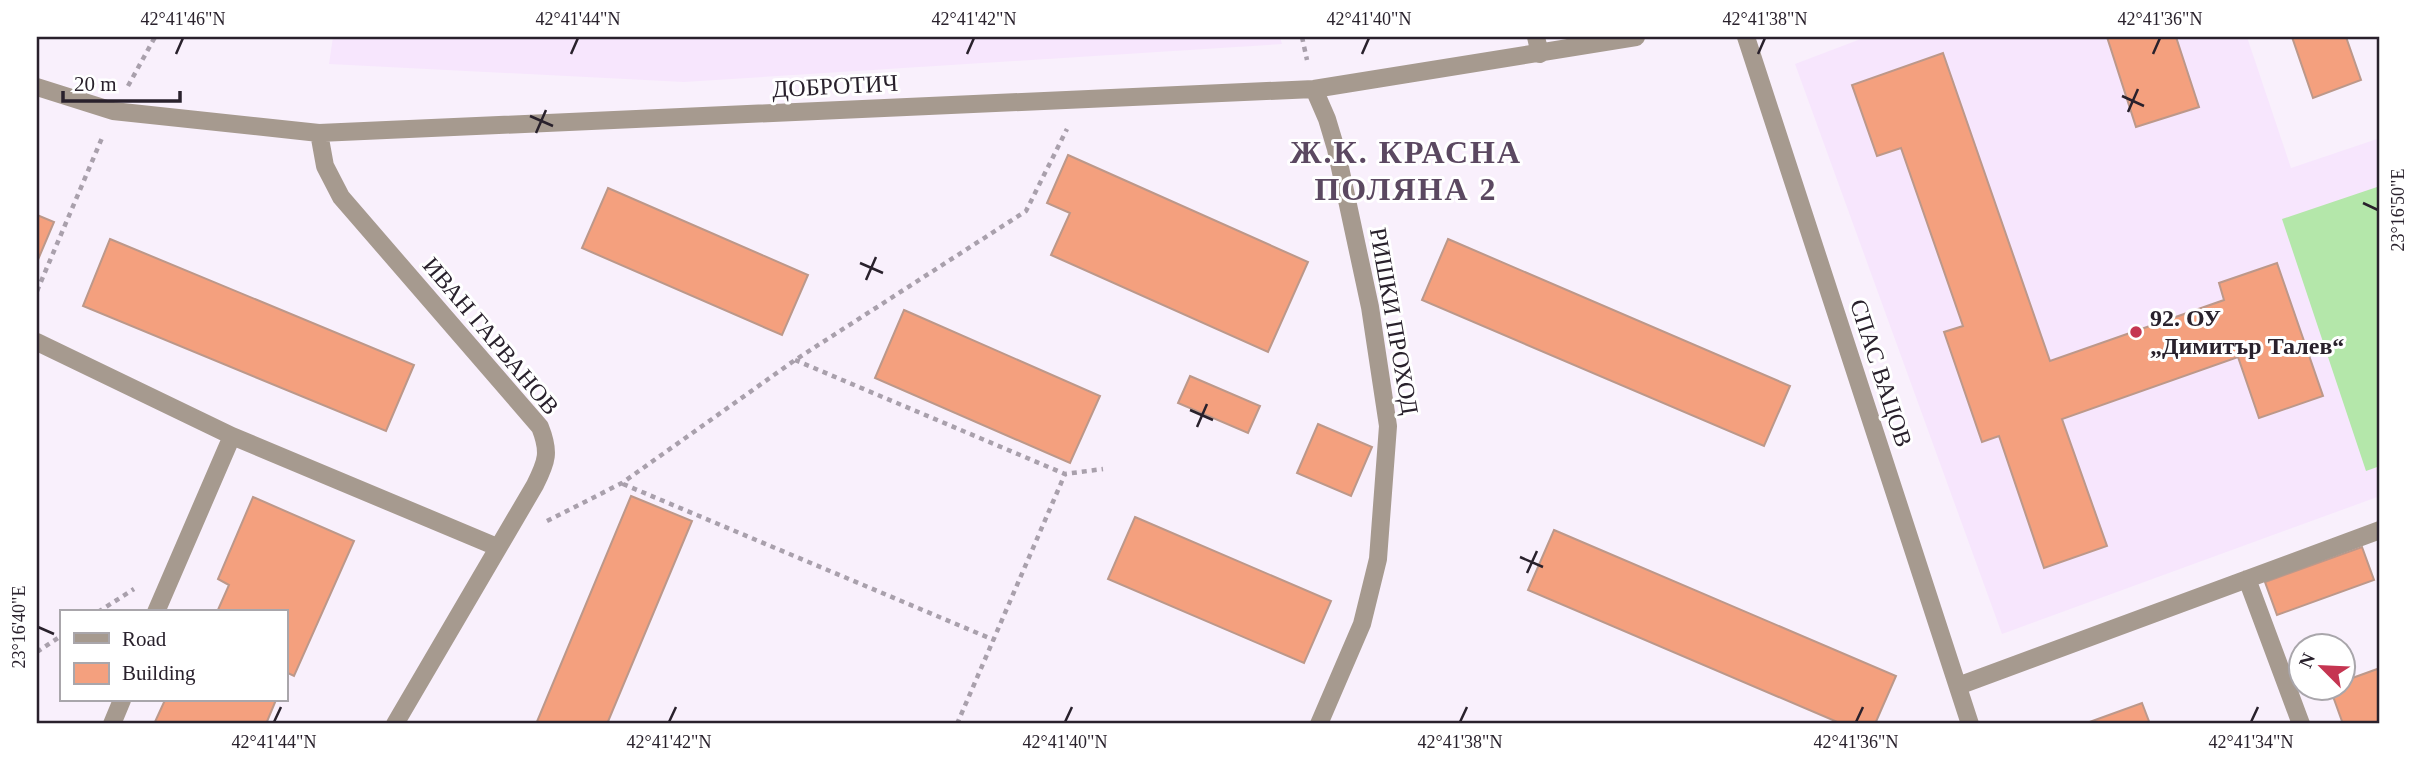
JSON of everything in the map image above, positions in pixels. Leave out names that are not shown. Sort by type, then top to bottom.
[{"type":"street","name":"ДОБРОТИЧ","points":[[37,87],[113,111],[319,133],[1314,89],[1538,45],[1636,37]]},
{"type":"street","name":"СПАС ВАЦОВ","points":[[1746,37],[1970,724]]},
{"type":"street","name":"РИШКИ ПРОХОД","points":[[1314,89],[1336,149],[1370,307],[1388,426],[1378,559],[1362,624],[1319,724]]},
{"type":"street","name":"ИВАН ГАРВАНОВ","points":[[319,133],[325,166],[341,197],[540,427],[547,453],[535,485],[394,724]]},
{"type":"street","points":[[37,341],[232,436],[497,547]]},
{"type":"street","points":[[157,610],[232,436]]},
{"type":"street","points":[[1958,686],[2380,530]]},
{"type":"street","points":[[2248,579],[2301,724]]},
{"type":"street","points":[[112,724],[121,702]]},
{"type":"path","points":[[37,291],[113,111],[155,37]]},
{"type":"path","points":[[542,524],[622,483],[795,360],[1027,211],[1081,100]]},
{"type":"path","points":[[795,360],[1065,474],[1103,469]]},
{"type":"path","points":[[957,724],[1065,474]]},
{"type":"path","points":[[622,483],[993,640]]},
{"type":"path","points":[[37,652],[60,637]]},
{"type":"shaded area","points":[[333,37],[1280,37],[1282,44],[684,82],[329,64]]},
{"type":"shaded area","name":"92. ОУ „Димитър Талев“","points":[[1866,37],[2247,37],[2291,168],[2380,138],[2380,496],[2002,634],[1795,64]]},
{"type":"green space","points":[[2380,186],[2380,466],[2366,471],[2282,219]]},
{"type":"building","points":[[2107,37],[2176,37],[2199,107],[2136,127]]},
{"type":"building","points":[[2292,37],[2346,37],[2361,80],[2313,98]]},
{"type":"building","points":[[1943,53],[2050,361],[2224,300],[2219,283],[2277,263],[2323,396],[2259,418],[2238,357],[2062,419],[2107,546],[2044,568],[1999,436],[1982,442],[1944,332],[1963,326],[1901,148],[1877,156],[1852,85]]},
{"type":"building","points":[[1068,155],[1308,262],[1268,352],[1051,255],[1070,213],[1047,203]]},
{"type":"building","points":[[608,188],[808,275],[782,335],[582,248]]},
{"type":"building","points":[[37,215],[54,222],[37,262]]},
{"type":"building","points":[[110,239],[414,365],[386,431],[83,306]]},
{"type":"building","points":[[1448,239],[1790,386],[1764,446],[1422,300]]},
{"type":"building","points":[[904,310],[1100,396],[1070,463],[875,378]]},
{"type":"building","points":[[1190,376],[1260,406],[1248,433],[1178,403]]},
{"type":"building","points":[[1318,424],[1372,447],[1351,496],[1297,473]]},
{"type":"building","points":[[631,496],[692,521],[607,724],[536,724]]},
{"type":"building","points":[[253,497],[354,541],[294,676],[288,673],[287,675],[287,610],[218,610],[229,585],[218,579]]},
{"type":"building","points":[[1135,517],[1331,601],[1304,663],[1108,579]]},
{"type":"building","points":[[1554,530],[1896,676],[1875,724],[1842,724],[1528,590]]},
{"type":"building","points":[[2362,547],[2374,580],[2277,615],[2265,582]]},
{"type":"building","points":[[2380,668],[2380,724],[2343,724],[2335,702],[2358,702],[2358,676]]},
{"type":"building","points":[[164,702],[275,702],[266,724],[154,724]]},
{"type":"building","points":[[2142,703],[2150,724],[2084,724]]},
{"type":"place","name":"92. ОУ „Димитър Талев“","points":[[2136,332]]},
{"type":"district","name":"Ж.К. КРАСНА ПОЛЯНА 2","points":[[1406,170]]}]
